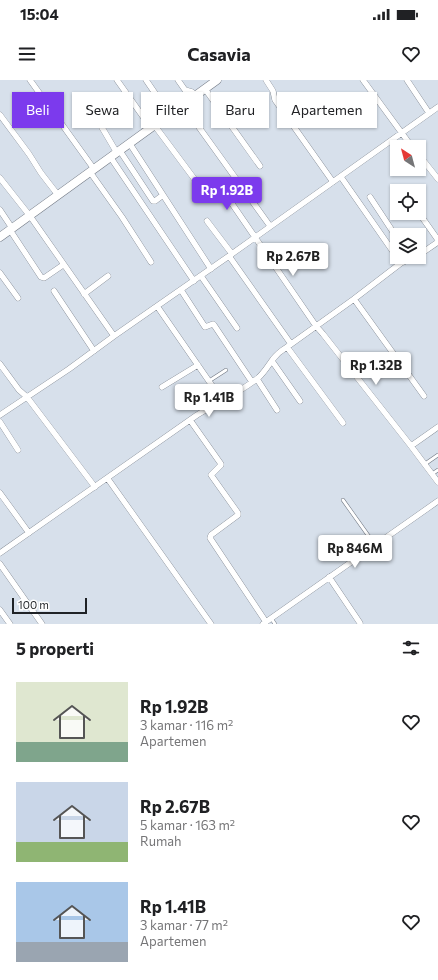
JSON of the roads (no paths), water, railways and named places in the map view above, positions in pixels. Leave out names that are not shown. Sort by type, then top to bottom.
[{"type":"street","points":[[30,80],[92,171],[151,262]]},
{"type":"street","points":[[117,80],[141,111]]},
{"type":"street","points":[[146,80],[154,92]]},
{"type":"street","points":[[178,80],[185,90],[192,92]]},
{"type":"street","points":[[201,92],[217,80]]},
{"type":"street","points":[[266,80],[273,91],[275,100],[333,182]]},
{"type":"street","points":[[363,80],[407,140]]},
{"type":"street","points":[[407,80],[429,113]]},
{"type":"street","points":[[205,89],[260,166]]},
{"type":"street","points":[[0,415],[194,281],[341,177],[401,132],[438,108]]},
{"type":"street","points":[[0,115],[29,154],[41,174],[58,195]]},
{"type":"street","points":[[102,128],[194,281]]},
{"type":"street","points":[[0,237],[152,128]]},
{"type":"street","points":[[154,128],[210,200],[224,194],[226,195],[316,326],[324,334],[438,482]]},
{"type":"street","points":[[200,128],[270,226]]},
{"type":"street","points":[[130,144],[211,269]]},
{"type":"street","points":[[116,154],[153,201],[163,195]]},
{"type":"street","points":[[426,164],[438,179]]},
{"type":"street","points":[[341,177],[390,247]]},
{"type":"street","points":[[0,178],[30,216],[114,336]]},
{"type":"street","points":[[370,197],[390,228]]},
{"type":"street","points":[[0,210],[41,277],[44,278],[63,265]]},
{"type":"street","points":[[424,220],[438,241],[426,250]]},
{"type":"street","points":[[207,221],[289,345],[343,423]]},
{"type":"street","points":[[0,553],[108,479],[190,420],[234,394],[263,374],[276,355],[400,264]]},
{"type":"street","points":[[0,273],[18,298]]},
{"type":"street","points":[[84,294],[108,276]]},
{"type":"street","points":[[201,276],[237,328]]},
{"type":"street","points":[[181,290],[205,326],[214,325],[277,410]]},
{"type":"street","points":[[54,291],[94,351]]},
{"type":"street","points":[[354,299],[424,396]]},
{"type":"street","points":[[157,306],[222,400]]},
{"type":"street","points":[[272,361],[300,401]]},
{"type":"street","points":[[0,364],[95,487]]},
{"type":"street","points":[[162,387],[198,365]]},
{"type":"street","points":[[190,420],[221,463],[221,465],[211,475],[238,514],[211,535],[210,538],[267,621],[438,501]]},
{"type":"street","points":[[0,422],[18,450]]},
{"type":"street","points":[[411,446],[438,427]]},
{"type":"street","points":[[108,479],[211,624]]},
{"type":"street","points":[[0,493],[29,533]]},
{"type":"street","points":[[0,564],[42,624]]},
{"type":"street","points":[[329,577],[360,623]]},
{"type":"street","points":[[0,610],[10,624]]},
{"type":"lane","points":[[209,381],[226,370]]},
{"type":"lane","points":[[425,464],[438,455]]},
{"type":"lane","points":[[432,474],[438,470]]},
{"type":"lane","points":[[343,500],[375,545]]},
{"type":"lane","points":[[267,621],[275,624]]}]
